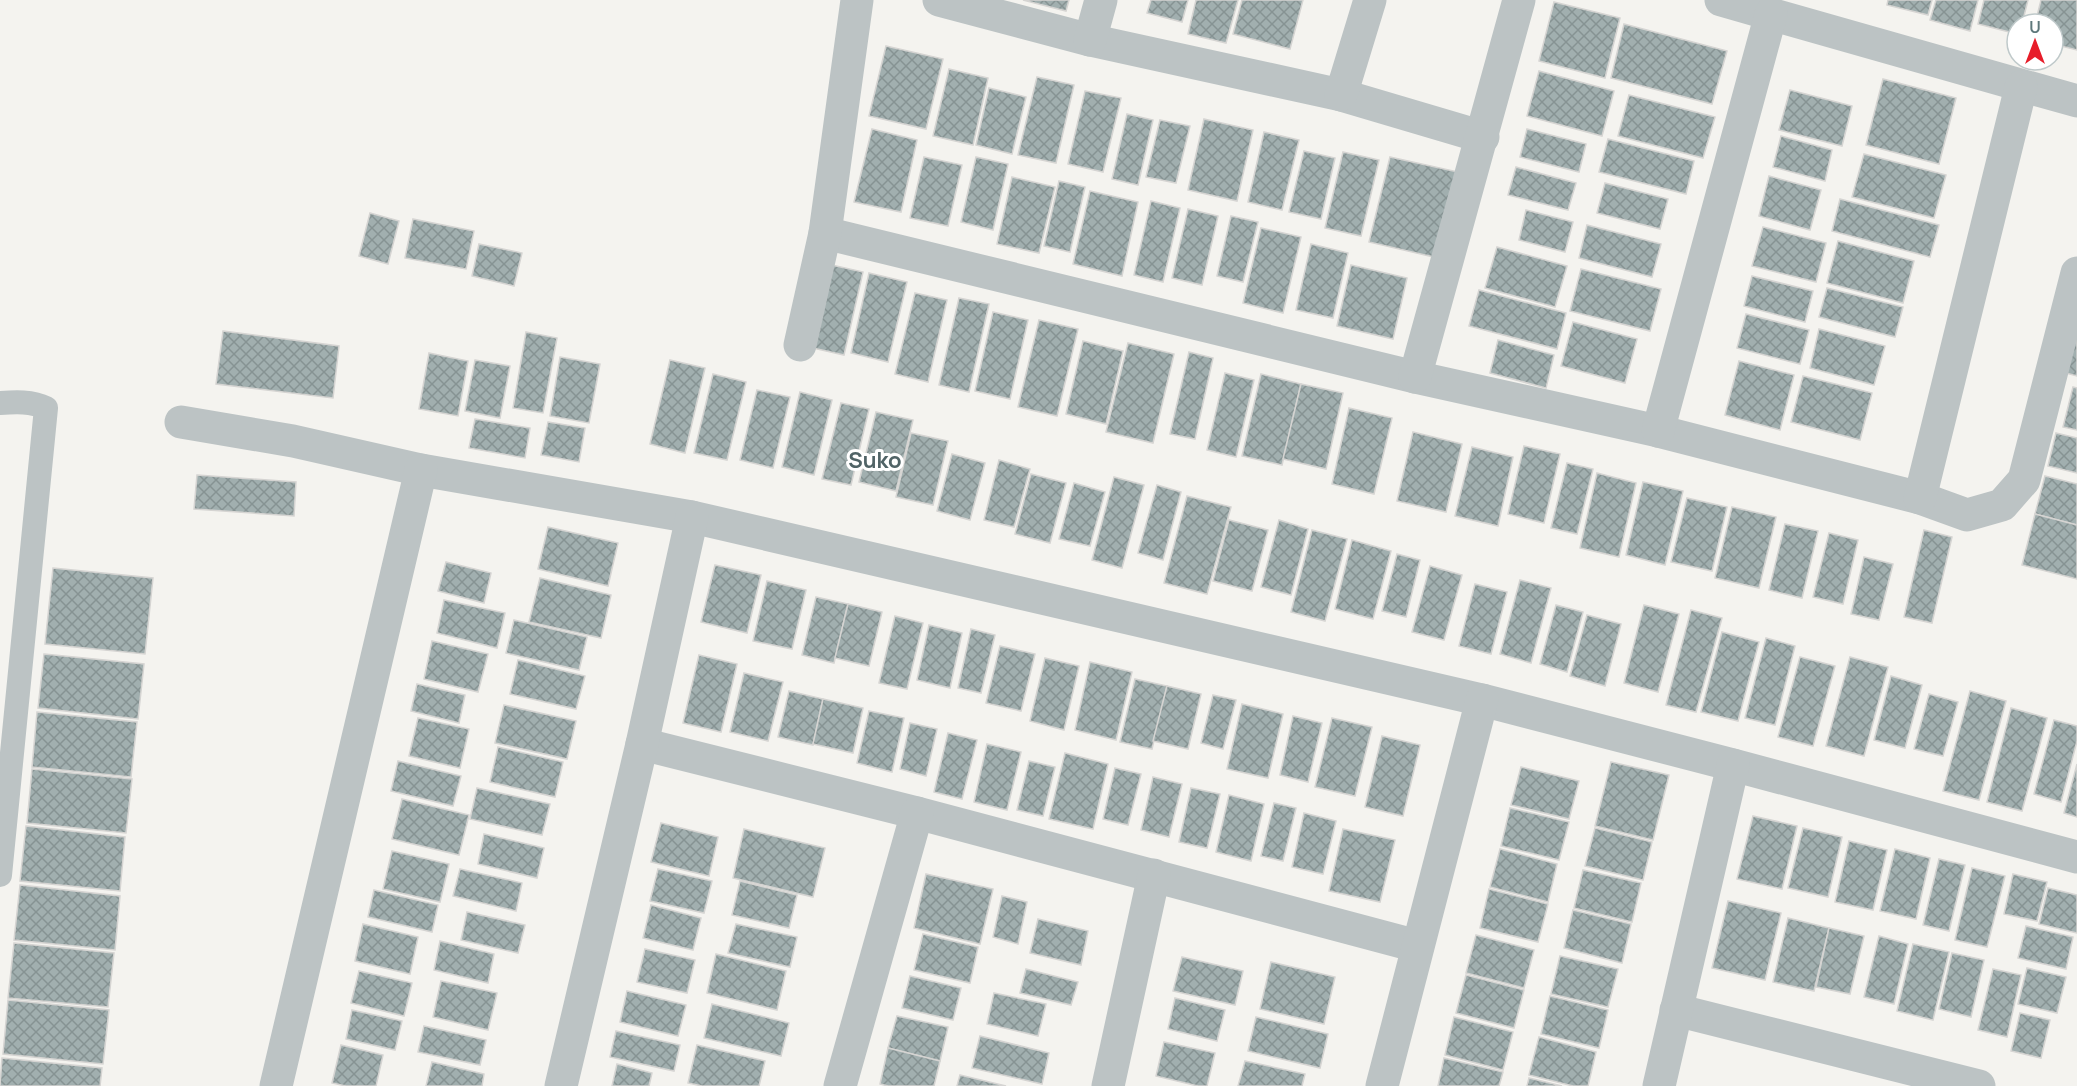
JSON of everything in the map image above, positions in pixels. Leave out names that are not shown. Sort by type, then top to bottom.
[{"type":"street","points":[[800,345],[825,233],[857,0]]},
{"type":"street","points":[[939,0],[1090,40],[1341,95],[1483,137]]},
{"type":"street","points":[[1090,40],[1101,0]]},
{"type":"street","points":[[1341,95],[1370,0]]},
{"type":"street","points":[[1416,377],[1520,0]]},
{"type":"street","points":[[1721,0],[2077,102]]},
{"type":"street","points":[[1658,431],[1771,14]]},
{"type":"street","points":[[1920,498],[2021,87]]},
{"type":"street","points":[[825,233],[1416,377],[1658,431],[1920,498],[1967,515],[2002,505],[2024,480],[2077,273]]},
{"type":"street","points":[[182,422],[293,441],[421,470],[692,518],[1482,700],[2077,857]]},
{"type":"street","points":[[276,1086],[421,470]]},
{"type":"street","points":[[561,1086],[642,744],[692,518]]},
{"type":"street","points":[[1382,1086],[1482,700]]},
{"type":"street","points":[[642,744],[917,813],[1417,946]]},
{"type":"street","points":[[1659,1086],[1733,765]]},
{"type":"street","points":[[840,1086],[917,813]]},
{"type":"street","points":[[1108,1086],[1154,875]]},
{"type":"street","points":[[1676,1010],[1941,1082],[1978,1086]]},
{"type":"lane","points":[[0,403],[22,403],[46,408],[0,875]]},
{"type":"building","points":[[1023,0],[1069,0],[1066,11]]},
{"type":"building","points":[[1151,0],[1188,0],[1182,22],[1147,13]]},
{"type":"building","points":[[1196,0],[1238,0],[1226,43],[1188,34]]},
{"type":"building","points":[[1242,0],[1303,0],[1290,49],[1233,34]]},
{"type":"building","points":[[1888,0],[1932,0],[1928,15],[1887,5]]},
{"type":"building","points":[[1936,0],[1978,0],[1970,31],[1930,20]]},
{"type":"building","points":[[1984,0],[2028,0],[2025,12],[2005,12],[2005,31],[1978,24]]},
{"type":"building","points":[[2041,0],[2077,0],[2077,50],[2065,47],[2065,12],[2038,12]]},
{"type":"building","points":[[1554,2],[1620,18],[1605,78],[1539,61]]},
{"type":"building","points":[[1624,24],[1727,51],[1712,104],[1611,78]]},
{"type":"building","points":[[886,46],[943,59],[926,129],[869,116]]},
{"type":"building","points":[[949,69],[988,78],[973,145],[933,136]]},
{"type":"building","points":[[1539,71],[1614,91],[1602,136],[1527,116]]},
{"type":"building","points":[[1037,77],[1074,85],[1056,163],[1018,155]]},
{"type":"building","points":[[1883,79],[1956,98],[1939,164],[1866,145]]},
{"type":"building","points":[[989,88],[1026,97],[1012,154],[976,145]]},
{"type":"building","points":[[1790,90],[1852,106],[1842,146],[1779,130]]},
{"type":"building","points":[[1085,91],[1121,98],[1103,172],[1068,164]]},
{"type":"building","points":[[1629,95],[1715,117],[1703,158],[1618,136]]},
{"type":"building","points":[[1127,114],[1153,120],[1138,185],[1112,179]]},
{"type":"building","points":[[1204,119],[1253,130],[1237,201],[1188,190]]},
{"type":"building","points":[[1160,120],[1190,126],[1176,183],[1146,177]]},
{"type":"building","points":[[872,129],[917,140],[901,212],[854,202]]},
{"type":"building","points":[[1527,129],[1586,144],[1579,172],[1520,157]]},
{"type":"building","points":[[1264,132],[1299,140],[1282,210],[1248,202]]},
{"type":"building","points":[[1781,136],[1832,150],[1825,181],[1773,167]]},
{"type":"building","points":[[1608,139],[1694,161],[1686,194],[1599,172]]},
{"type":"building","points":[[1304,151],[1335,158],[1321,219],[1289,212]]},
{"type":"building","points":[[1343,152],[1379,160],[1361,236],[1325,228]]},
{"type":"building","points":[[1864,154],[1946,175],[1934,218],[1852,197]]},
{"type":"building","points":[[924,157],[962,165],[948,226],[910,218]]},
{"type":"building","points":[[976,157],[1008,164],[993,230],[961,222]]},
{"type":"building","points":[[1390,157],[1458,172],[1438,258],[1369,242]]},
{"type":"building","points":[[1516,167],[1576,183],[1568,210],[1508,195]]},
{"type":"building","points":[[1769,176],[1821,190],[1810,230],[1759,216]]},
{"type":"building","points":[[1012,177],[1055,187],[1039,253],[997,244]]},
{"type":"building","points":[[1059,181],[1085,187],[1070,252],[1044,246]]},
{"type":"building","points":[[1605,183],[1668,199],[1660,229],[1597,213]]},
{"type":"building","points":[[1090,191],[1138,202],[1122,276],[1073,264]]},
{"type":"building","points":[[1840,199],[1939,225],[1930,257],[1832,231]]},
{"type":"building","points":[[1151,201],[1180,208],[1163,282],[1134,275]]},
{"type":"building","points":[[1188,209],[1218,216],[1202,285],[1172,278]]},
{"type":"building","points":[[1526,210],[1573,222],[1565,252],[1519,240]]},
{"type":"building","points":[[370,213],[399,221],[388,264],[359,256]]},
{"type":"building","points":[[1231,216],[1258,222],[1243,282],[1217,276]]},
{"type":"building","points":[[413,219],[474,231],[466,269],[405,258]]},
{"type":"building","points":[[1587,225],[1661,244],[1652,277],[1579,258]]},
{"type":"building","points":[[1763,227],[1826,243],[1816,282],[1752,266]]},
{"type":"building","points":[[1261,228],[1301,237],[1283,313],[1243,303]]},
{"type":"building","points":[[1838,241],[1914,261],[1903,303],[1827,283]]},
{"type":"building","points":[[479,244],[522,253],[514,286],[472,276]]},
{"type":"building","points":[[1311,244],[1348,253],[1333,318],[1296,310]]},
{"type":"building","points":[[1497,247],[1567,266],[1555,307],[1485,288]]},
{"type":"building","points":[[823,263],[863,272],[844,355],[804,346]]},
{"type":"building","points":[[1351,265],[1407,278],[1393,339],[1337,326]]},
{"type":"building","points":[[1581,269],[1661,289],[1650,331],[1570,311]]},
{"type":"building","points":[[869,273],[907,282],[888,362],[851,353]]},
{"type":"building","points":[[1752,276],[1813,291],[1805,322],[1744,306]]},
{"type":"building","points":[[1827,288],[1903,307],[1895,337],[1819,317]]},
{"type":"building","points":[[1479,290],[1566,313],[1557,349],[1469,326]]},
{"type":"building","points":[[915,293],[947,300],[928,382],[895,374]]},
{"type":"building","points":[[959,298],[989,304],[969,392],[939,385]]},
{"type":"building","points":[[993,312],[1028,320],[1010,399],[975,391]]},
{"type":"building","points":[[1746,314],[1809,330],[1800,364],[1737,348]]},
{"type":"building","points":[[1039,320],[1078,329],[1057,416],[1018,407]]},
{"type":"building","points":[[1573,322],[1637,339],[1625,383],[1561,366]]},
{"type":"building","points":[[1819,329],[1885,346],[1874,385],[1810,368]]},
{"type":"building","points":[[223,331],[339,346],[333,398],[216,384]]},
{"type":"building","points":[[2077,331],[2077,376],[2066,373]]},
{"type":"building","points":[[526,332],[557,338],[543,413],[513,408]]},
{"type":"building","points":[[1498,340],[1554,355],[1546,388],[1490,373]]},
{"type":"building","points":[[1083,341],[1123,351],[1106,424],[1066,414]]},
{"type":"building","points":[[1128,343],[1174,354],[1153,443],[1106,432]]},
{"type":"building","points":[[1189,352],[1213,358],[1195,439],[1170,434]]},
{"type":"building","points":[[429,353],[468,361],[458,416],[419,409]]},
{"type":"building","points":[[560,357],[600,364],[589,423],[550,416]]},
{"type":"building","points":[[475,360],[510,366],[500,418],[465,411]]},
{"type":"building","points":[[670,360],[705,368],[685,453],[650,444]]},
{"type":"building","points":[[1739,361],[1794,375],[1780,430],[1725,415]]},
{"type":"building","points":[[1225,373],[1254,380],[1236,457],[1207,450]]},
{"type":"building","points":[[713,374],[746,382],[727,460],[694,453]]},
{"type":"building","points":[[1261,374],[1301,384],[1282,465],[1242,456]]},
{"type":"building","points":[[1803,376],[1872,393],[1860,440],[1791,422]]},
{"type":"building","points":[[1301,384],[1343,393],[1326,469],[1283,459]]},
{"type":"building","points":[[2073,387],[2077,388],[2077,430],[2063,427]]},
{"type":"building","points":[[757,390],[790,397],[773,468],[740,460]]},
{"type":"building","points":[[800,392],[832,400],[814,475],[782,467]]},
{"type":"building","points":[[841,403],[869,409],[851,485],[822,479]]},
{"type":"building","points":[[1349,408],[1392,418],[1374,494],[1332,484]]},
{"type":"building","points":[[876,412],[913,420],[896,491],[859,482]]},
{"type":"building","points":[[475,419],[530,428],[525,458],[469,448]]},
{"type":"building","points":[[548,422],[585,428],[579,462],[541,455]]},
{"type":"building","points":[[1413,432],[1462,444],[1446,512],[1397,501]]},
{"type":"building","points":[[911,433],[948,441],[933,505],[896,497]]},
{"type":"building","points":[[2056,433],[2077,438],[2077,473],[2048,466]]},
{"type":"building","points":[[1524,446],[1560,454],[1544,523],[1508,514]]},
{"type":"building","points":[[1472,447],[1513,457],[1498,526],[1455,516]]},
{"type":"building","points":[[952,454],[985,463],[970,520],[937,511]]},
{"type":"building","points":[[999,460],[1030,469],[1014,527],[984,520]]},
{"type":"building","points":[[1567,463],[1593,469],[1577,534],[1551,528]]},
{"type":"building","points":[[1597,473],[1636,483],[1619,557],[1580,548]]},
{"type":"building","points":[[1031,474],[1066,483],[1050,543],[1015,534]]},
{"type":"building","points":[[197,475],[296,482],[294,516],[194,509]]},
{"type":"building","points":[[2045,476],[2077,484],[2077,525],[2035,514]]},
{"type":"building","points":[[1114,477],[1144,485],[1122,568],[1092,560]]},
{"type":"building","points":[[1643,482],[1683,491],[1665,565],[1626,555]]},
{"type":"building","points":[[1074,483],[1105,492],[1090,546],[1059,539]]},
{"type":"building","points":[[1157,485],[1181,492],[1163,560],[1138,553]]},
{"type":"building","points":[[1187,496],[1231,507],[1207,594],[1164,583]]},
{"type":"building","points":[[1687,498],[1727,507],[1712,571],[1671,562]]},
{"type":"building","points":[[1732,507],[1776,517],[1759,588],[1715,578]]},
{"type":"building","points":[[2035,514],[2077,525],[2077,579],[2022,565]]},
{"type":"building","points":[[1229,520],[1268,530],[1252,591],[1213,581]]},
{"type":"building","points":[[1279,520],[1308,529],[1291,595],[1261,587]]},
{"type":"building","points":[[1785,524],[1818,531],[1802,598],[1769,590]]},
{"type":"building","points":[[548,527],[618,543],[608,586],[538,569]]},
{"type":"building","points":[[1312,530],[1347,539],[1325,621],[1291,612]]},
{"type":"building","points":[[1924,530],[1952,537],[1932,623],[1904,617]]},
{"type":"building","points":[[1829,533],[1858,540],[1843,604],[1813,597]]},
{"type":"building","points":[[1352,540],[1391,551],[1373,619],[1335,609]]},
{"type":"building","points":[[1397,554],[1420,560],[1406,617],[1382,611]]},
{"type":"building","points":[[1864,557],[1893,564],[1879,620],[1851,614]]},
{"type":"building","points":[[446,562],[491,573],[484,603],[438,591]]},
{"type":"building","points":[[715,565],[761,575],[747,633],[701,622]]},
{"type":"building","points":[[1430,566],[1462,575],[1444,640],[1412,632]]},
{"type":"building","points":[[53,568],[153,578],[145,654],[45,644]]},
{"type":"building","points":[[540,578],[611,595],[601,638],[529,622]]},
{"type":"building","points":[[1520,580],[1551,588],[1531,663],[1500,654]]},
{"type":"building","points":[[767,581],[806,590],[792,649],[753,641]]},
{"type":"building","points":[[1475,584],[1507,592],[1491,654],[1459,646]]},
{"type":"building","points":[[816,597],[848,604],[834,663],[802,655]]},
{"type":"building","points":[[444,600],[505,613],[497,648],[437,633]]},
{"type":"building","points":[[848,604],[882,612],[869,666],[835,658]]},
{"type":"building","points":[[1556,605],[1583,612],[1567,672],[1540,664]]},
{"type":"building","points":[[1644,605],[1679,614],[1658,692],[1624,683]]},
{"type":"building","points":[[1691,610],[1722,618],[1696,712],[1666,705]]},
{"type":"building","points":[[1587,615],[1621,624],[1605,686],[1570,676]]},
{"type":"building","points":[[895,616],[923,623],[907,689],[879,683]]},
{"type":"building","points":[[514,620],[587,637],[579,670],[506,653]]},
{"type":"building","points":[[929,625],[962,633],[950,688],[917,680]]},
{"type":"building","points":[[971,629],[995,635],[981,693],[958,688]]},
{"type":"building","points":[[1722,632],[1759,642],[1738,721],[1701,712]]},
{"type":"building","points":[[1766,638],[1795,646],[1775,725],[1745,718]]},
{"type":"building","points":[[432,641],[488,654],[478,692],[424,679]]},
{"type":"building","points":[[1000,646],[1035,654],[1021,711],[986,703]]},
{"type":"building","points":[[44,654],[144,664],[138,719],[38,708]]},
{"type":"building","points":[[699,655],[737,664],[721,732],[683,723]]},
{"type":"building","points":[[1800,657],[1835,666],[1813,746],[1778,737]]},
{"type":"building","points":[[1850,657],[1888,667],[1864,756],[1826,746]]},
{"type":"building","points":[[1045,658],[1079,666],[1064,730],[1030,721]]},
{"type":"building","points":[[518,660],[585,676],[576,709],[510,694]]},
{"type":"building","points":[[1090,662],[1132,672],[1116,740],[1075,730]]},
{"type":"building","points":[[744,673],[783,682],[768,741],[730,732]]},
{"type":"building","points":[[1891,676],[1922,685],[1905,748],[1874,740]]},
{"type":"building","points":[[1135,679],[1167,686],[1152,749],[1120,742]]},
{"type":"building","points":[[417,684],[465,695],[459,723],[411,711]]},
{"type":"building","points":[[1167,686],[1201,694],[1188,749],[1153,741]]},
{"type":"building","points":[[789,691],[823,699],[813,745],[778,737]]},
{"type":"building","points":[[1970,691],[2006,701],[1979,800],[1943,791]]},
{"type":"building","points":[[1929,694],[1958,702],[1943,756],[1914,749]]},
{"type":"building","points":[[1213,695],[1236,700],[1223,749],[1201,743]]},
{"type":"building","points":[[823,699],[863,708],[853,753],[813,744]]},
{"type":"building","points":[[1242,704],[1283,714],[1268,778],[1227,769]]},
{"type":"building","points":[[504,705],[576,721],[567,759],[495,743]]},
{"type":"building","points":[[2011,708],[2047,718],[2022,811],[1987,802]]},
{"type":"building","points":[[869,711],[904,718],[892,772],[857,763]]},
{"type":"building","points":[[37,712],[137,722],[131,777],[32,767]]},
{"type":"building","points":[[1293,716],[1322,723],[1308,782],[1280,775]]},
{"type":"building","points":[[418,718],[469,729],[460,768],[409,756]]},
{"type":"building","points":[[1332,718],[1372,727],[1355,796],[1315,787]]},
{"type":"building","points":[[2054,720],[2077,726],[2077,741],[2061,802],[2034,794]]},
{"type":"building","points":[[910,723],[937,729],[926,776],[900,769]]},
{"type":"building","points":[[948,733],[977,740],[962,799],[934,792]]},
{"type":"building","points":[[1382,736],[1420,745],[1403,816],[1365,807]]},
{"type":"building","points":[[987,744],[1021,752],[1007,810],[974,802]]},
{"type":"building","points":[[498,747],[563,762],[555,797],[490,782]]},
{"type":"building","points":[[1065,753],[1108,764],[1093,829],[1049,819]]},
{"type":"building","points":[[398,761],[461,776],[453,806],[391,791]]},
{"type":"building","points":[[1029,761],[1055,767],[1043,816],[1017,810]]},
{"type":"building","points":[[1611,762],[1669,775],[1653,840],[1595,826]]},
{"type":"building","points":[[2077,764],[2077,817],[2064,813]]},
{"type":"building","points":[[1521,767],[1579,781],[1569,819],[1511,805]]},
{"type":"building","points":[[1115,768],[1141,774],[1128,825],[1103,819]]},
{"type":"building","points":[[32,769],[132,779],[126,833],[27,823]]},
{"type":"building","points":[[1153,777],[1182,784],[1169,837],[1141,830]]},
{"type":"building","points":[[477,788],[550,804],[542,835],[470,819]]},
{"type":"building","points":[[1191,788],[1220,794],[1207,848],[1179,842]]},
{"type":"building","points":[[1229,795],[1264,804],[1251,861],[1216,852]]},
{"type":"building","points":[[402,799],[469,815],[459,855],[392,839]]},
{"type":"building","points":[[1274,803],[1296,808],[1283,861],[1261,856]]},
{"type":"building","points":[[1510,808],[1569,822],[1559,860],[1501,846]]},
{"type":"building","points":[[1304,813],[1336,821],[1323,874],[1292,867]]},
{"type":"building","points":[[1753,816],[1797,826],[1782,889],[1737,879]]},
{"type":"building","points":[[661,823],[718,837],[709,876],[651,862]]},
{"type":"building","points":[[26,826],[125,837],[120,891],[20,881]]},
{"type":"building","points":[[1595,828],[1652,842],[1643,880],[1585,866]]},
{"type":"building","points":[[1803,828],[1842,837],[1828,897],[1788,888]]},
{"type":"building","points":[[744,829],[825,848],[813,897],[733,878]]},
{"type":"building","points":[[1343,829],[1395,840],[1380,902],[1329,891]]},
{"type":"building","points":[[484,834],[544,848],[537,878],[478,864]]},
{"type":"building","points":[[1849,841],[1887,850],[1873,910],[1835,902]]},
{"type":"building","points":[[1500,849],[1557,864],[1548,902],[1490,887]]},
{"type":"building","points":[[1895,849],[1930,858],[1916,919],[1880,911]]},
{"type":"building","points":[[392,851],[449,864],[440,902],[383,889]]},
{"type":"building","points":[[1939,859],[1965,865],[1949,931],[1923,925]]},
{"type":"building","points":[[1972,868],[2005,876],[1987,947],[1955,940]]},
{"type":"building","points":[[460,869],[522,883],[516,911],[453,896]]},
{"type":"building","points":[[658,869],[712,881],[704,913],[650,901]]},
{"type":"building","points":[[1583,870],[1641,883],[1632,922],[1574,908]]},
{"type":"building","points":[[926,874],[993,889],[980,944],[914,928]]},
{"type":"building","points":[[2013,874],[2047,882],[2037,921],[2004,914]]},
{"type":"building","points":[[740,881],[797,895],[789,928],[732,915]]},
{"type":"building","points":[[20,885],[120,896],[115,950],[14,940]]},
{"type":"building","points":[[2048,888],[2077,895],[2077,933],[2039,924]]},
{"type":"building","points":[[1489,889],[1548,904],[1538,942],[1480,928]]},
{"type":"building","points":[[374,890],[438,905],[432,932],[368,917]]},
{"type":"building","points":[[1002,896],[1027,902],[1018,944],[993,937]]},
{"type":"building","points":[[1728,901],[1781,913],[1765,980],[1712,968]]},
{"type":"building","points":[[651,905],[701,918],[693,950],[643,938]]},
{"type":"building","points":[[1573,910],[1631,924],[1622,963],[1564,948]]},
{"type":"building","points":[[467,912],[525,925],[518,953],[461,940]]},
{"type":"building","points":[[1788,918],[1829,928],[1814,991],[1773,982]]},
{"type":"building","points":[[1038,919],[1088,931],[1081,965],[1030,953]]},
{"type":"building","points":[[363,924],[418,937],[410,974],[355,961]]},
{"type":"building","points":[[736,924],[797,937],[790,967],[728,953]]},
{"type":"building","points":[[2026,926],[2073,937],[2066,969],[2018,958]]},
{"type":"building","points":[[1829,928],[1864,936],[1850,994],[1816,987]]},
{"type":"building","points":[[923,934],[978,947],[970,983],[914,970]]},
{"type":"building","points":[[1476,935],[1534,950],[1524,988],[1466,973]]},
{"type":"building","points":[[1879,936],[1908,944],[1894,1004],[1864,997]]},
{"type":"building","points":[[440,941],[494,954],[488,983],[434,970]]},
{"type":"building","points":[[14,943],[114,953],[108,1007],[8,998]]},
{"type":"building","points":[[1913,944],[1949,952],[1933,1020],[1897,1011]]},
{"type":"building","points":[[645,949],[695,960],[687,993],[637,982]]},
{"type":"building","points":[[1952,953],[1984,960],[1971,1017],[1939,1009]]},
{"type":"building","points":[[716,954],[786,971],[777,1010],[707,993]]},
{"type":"building","points":[[1560,956],[1618,969],[1608,1007],[1551,994]]},
{"type":"building","points":[[1182,957],[1243,971],[1235,1005],[1173,991]]},
{"type":"building","points":[[1271,962],[1335,977],[1324,1024],[1260,1009]]},
{"type":"building","points":[[2027,968],[2066,977],[2057,1013],[2018,1004]]},
{"type":"building","points":[[1026,969],[1078,982],[1071,1005],[1020,993]]},
{"type":"building","points":[[1993,969],[2021,975],[2007,1037],[1978,1030]]},
{"type":"building","points":[[359,971],[412,983],[404,1016],[351,1003]]},
{"type":"building","points":[[1466,975],[1524,990],[1514,1028],[1456,1013]]},
{"type":"building","points":[[910,976],[961,988],[953,1020],[902,1008]]},
{"type":"building","points":[[441,981],[497,993],[488,1030],[433,1017]]},
{"type":"building","points":[[627,991],[686,1005],[678,1036],[620,1022]]},
{"type":"building","points":[[994,993],[1046,1004],[1038,1036],[987,1024]]},
{"type":"building","points":[[1550,996],[1608,1010],[1599,1048],[1541,1034]]},
{"type":"building","points":[[1175,998],[1225,1010],[1217,1041],[1168,1029]]},
{"type":"building","points":[[8,1000],[109,1010],[103,1064],[3,1054]]},
{"type":"building","points":[[712,1004],[789,1023],[781,1056],[704,1038]]},
{"type":"building","points":[[352,1010],[402,1021],[395,1050],[346,1039]]},
{"type":"building","points":[[2020,1013],[2050,1020],[2041,1058],[2011,1051]]},
{"type":"building","points":[[897,1016],[948,1027],[940,1061],[888,1048]]},
{"type":"building","points":[[1256,1017],[1328,1034],[1320,1068],[1248,1051]]},
{"type":"building","points":[[1454,1017],[1513,1032],[1503,1070],[1445,1055]]},
{"type":"building","points":[[424,1026],[486,1040],[480,1065],[418,1052]]},
{"type":"building","points":[[616,1031],[680,1045],[674,1071],[610,1057]]},
{"type":"building","points":[[980,1036],[1049,1053],[1042,1084],[972,1068]]},
{"type":"building","points":[[1539,1037],[1596,1052],[1588,1086],[1573,1086],[1529,1075]]},
{"type":"building","points":[[1164,1042],[1215,1053],[1207,1086],[1156,1076]]},
{"type":"building","points":[[341,1045],[383,1055],[376,1086],[346,1086],[332,1083]]},
{"type":"building","points":[[697,1045],[765,1061],[759,1086],[702,1086],[688,1083]]},
{"type":"building","points":[[888,1048],[940,1061],[934,1086],[880,1084]]},
{"type":"building","points":[[2,1058],[102,1068],[100,1086],[0,1086]]},
{"type":"building","points":[[1444,1058],[1503,1072],[1499,1086],[1438,1086]]},
{"type":"building","points":[[1245,1061],[1305,1074],[1302,1086],[1238,1086]]},
{"type":"building","points":[[432,1062],[484,1074],[482,1086],[426,1086]]},
{"type":"building","points":[[617,1064],[652,1073],[649,1086],[612,1086]]},
{"type":"building","points":[[960,1075],[1006,1086],[957,1086]]},
{"type":"building","points":[[1529,1078],[1562,1086],[1527,1086]]},
{"type":"district","name":"Suko","points":[[875,460]]}]
